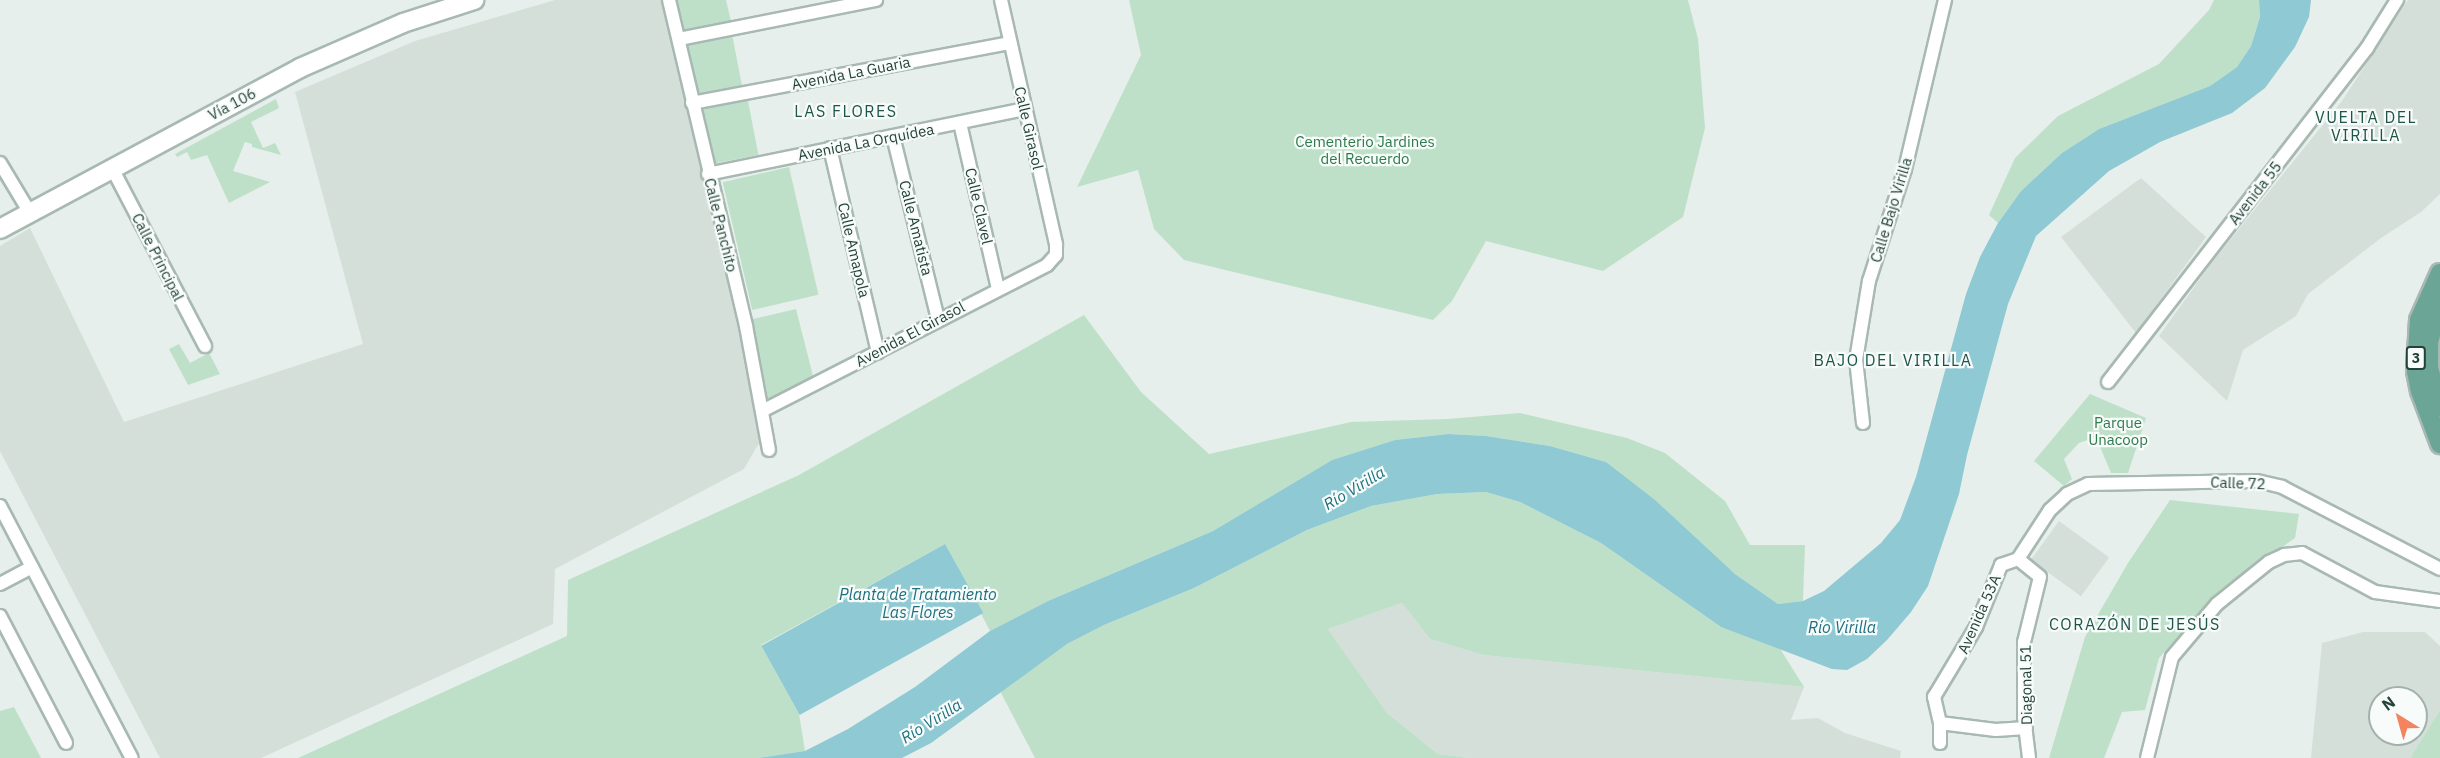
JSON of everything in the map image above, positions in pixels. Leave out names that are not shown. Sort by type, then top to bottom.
[{"type":"main road","name":"Vía 106","points":[[0,229],[300,68],[447,3],[474,0]]},
{"type":"main road","name":"3","points":[[2440,273],[2419,320],[2416,371],[2420,391],[2440,444]]},
{"type":"main road","name":"3","points":[[2440,302],[2429,342],[2429,368],[2440,408]]},
{"type":"street","name":"Calle Panchito","points":[[669,0],[708,174],[740,302],[769,450]]},
{"type":"street","points":[[679,39],[876,0]]},
{"type":"street","name":"Calle Girasol","points":[[1000,0],[1056,244],[1056,255]]},
{"type":"street","name":"Calle Bajo Virilla","points":[[1863,423],[1856,360],[1869,281],[1905,169],[1945,0]]},
{"type":"street","name":"Avenida 55","points":[[2108,382],[2360,57],[2397,0]]},
{"type":"street","name":"Avenida La Guaria","points":[[692,103],[1010,43]]},
{"type":"street","name":"Avenida La Orquídea","points":[[708,174],[1024,109]]},
{"type":"street","name":"Calle Clavel","points":[[960,123],[998,289]]},
{"type":"street","name":"Calle Amatista","points":[[893,136],[938,319]]},
{"type":"street","name":"Calle Amapola","points":[[830,148],[878,352]]},
{"type":"street","points":[[0,163],[30,213]]},
{"type":"street","name":"Calle Principal","points":[[112,168],[205,346]]},
{"type":"street","name":"Avenida El Girasol","points":[[762,411],[1047,265],[1056,255]]},
{"type":"street","name":"Calle 72","points":[[2088,484],[2257,481],[2282,487],[2440,569]]},
{"type":"street","name":"Avenida 53A","points":[[1940,743],[1940,723],[1934,697],[1958,662],[1976,627],[2001,565],[2018,559],[2049,510],[2067,494],[2088,484]]},
{"type":"street","points":[[0,506],[132,758]]},
{"type":"street","points":[[2147,758],[2172,657],[2217,604],[2269,562],[2284,555],[2302,553],[2375,592],[2440,601]]},
{"type":"street","name":"Diagonal 51","points":[[2018,559],[2040,577],[2024,642],[2026,728],[2030,758]]},
{"type":"street","points":[[0,584],[32,567]]},
{"type":"street","points":[[0,616],[66,743]]},
{"type":"street","points":[[1940,723],[1996,730],[2026,728]]},
{"type":"shaded area","points":[[555,0],[662,0],[716,228],[741,316],[763,436],[744,469],[555,569],[553,624],[261,758],[160,758],[0,451],[0,246],[30,228],[124,422],[363,344],[295,92],[415,41]]},
{"type":"shaded area","points":[[2408,0],[2440,0],[2440,194],[2421,212],[2381,238],[2308,294],[2296,316],[2243,350],[2227,401],[2159,336],[2210,265],[2342,101]]},
{"type":"shaded area","points":[[2141,178],[2206,237],[2136,333],[2061,237]]},
{"type":"shaded area","points":[[2059,521],[2109,557],[2081,596],[2031,560]]},
{"type":"shaded area","points":[[1402,603],[1430,639],[1483,655],[1804,687],[1791,720],[1818,718],[1845,733],[1901,751],[1900,758],[1469,758],[1438,754],[1387,713],[1328,629]]},
{"type":"shaded area","points":[[2363,632],[2425,632],[2440,646],[2440,710],[2428,729],[2428,686],[2368,686],[2368,746],[2418,746],[2410,758],[2311,758],[2322,643]]},
{"type":"green space","points":[[675,0],[726,0],[731,21],[681,32]]},
{"type":"green space","name":"Cementerio Jardines del Recuerdo","points":[[1129,0],[1688,0],[1698,39],[1705,128],[1683,217],[1603,271],[1486,241],[1452,301],[1433,320],[1184,260],[1154,229],[1138,170],[1077,187],[1141,55]]},
{"type":"green space","points":[[2214,0],[2259,0],[2260,17],[2251,46],[2237,67],[2210,86],[2099,129],[2062,153],[2021,191],[1998,223],[1989,215],[2015,158],[2058,116],[2159,64],[2209,10]]},
{"type":"green space","points":[[731,29],[742,88],[693,97],[682,39]]},
{"type":"green space","points":[[747,96],[758,155],[709,164],[698,106]]},
{"type":"green space","points":[[276,99],[279,108],[251,122],[263,148],[275,143],[281,155],[252,147],[252,144],[245,142],[233,171],[270,182],[229,203],[207,155],[191,160],[187,152],[177,157],[175,154]]},
{"type":"green space","points":[[789,167],[818,295],[752,310],[723,182]]},
{"type":"green space","points":[[796,309],[814,380],[771,400],[766,397],[749,320]]},
{"type":"green space","points":[[1084,315],[1141,392],[1209,454],[1351,422],[1447,419],[1520,413],[1627,438],[1665,453],[1725,501],[1750,545],[1805,545],[1803,601],[1778,604],[1735,574],[1606,462],[1550,446],[1486,436],[1448,434],[1395,440],[1332,460],[1213,531],[1048,601],[990,631],[945,544],[761,645],[799,714],[805,751],[758,758],[298,758],[567,636],[568,580],[799,475]]},
{"type":"green space","points":[[179,344],[190,363],[209,353],[220,374],[188,385],[169,349]]},
{"type":"green space","name":"Parque Unacoop","points":[[2090,394],[2146,418],[2128,473],[2111,473],[2096,437],[2079,443],[2064,459],[2072,479],[2064,486],[2034,461]]},
{"type":"green space","points":[[1486,492],[1520,502],[1601,543],[1721,627],[1779,647],[1804,687],[1483,655],[1430,639],[1402,603],[1328,629],[1387,713],[1438,754],[1469,758],[1035,758],[1000,691],[1067,644],[1104,625],[1194,588],[1307,530],[1371,506],[1437,494]]},
{"type":"green space","points":[[2170,500],[2299,514],[2295,538],[2221,590],[2159,658],[2145,710],[2122,712],[2104,758],[2049,758],[2085,637],[2128,563]]},
{"type":"green space","points":[[14,707],[41,758],[0,758],[0,711]]},
{"type":"green space","points":[[2440,710],[2440,758],[2410,758],[2418,746],[2428,746],[2428,729]]},
{"type":"water","name":"Río Virilla","points":[[2259,0],[2311,0],[2309,17],[2295,47],[2265,88],[2232,113],[2160,142],[2109,171],[2036,236],[2008,304],[1967,455],[1959,494],[1928,586],[1911,612],[1887,640],[1867,659],[1847,670],[1832,669],[1721,627],[1601,543],[1520,502],[1486,492],[1437,494],[1371,506],[1307,530],[1194,588],[1104,625],[1067,644],[931,743],[902,758],[758,758],[805,751],[848,729],[915,687],[990,631],[1048,601],[1213,531],[1332,460],[1395,440],[1448,434],[1486,436],[1550,446],[1606,462],[1655,500],[1735,574],[1778,604],[1803,601],[1824,591],[1881,543],[1900,520],[1916,477],[1966,294],[1980,257],[1998,223],[2021,191],[2062,153],[2099,129],[2210,86],[2237,67],[2251,46],[2260,17]]},
{"type":"water","name":"Planta de Tratamiento Las Flores","points":[[945,544],[983,613],[800,715],[761,646]]},
{"type":"district","name":"LAS FLORES","points":[[846,111]]},
{"type":"district","name":"VUELTA DEL VIRILLA","points":[[2366,126]]},
{"type":"district","name":"BAJO DEL VIRILLA","points":[[1893,360]]},
{"type":"district","name":"CORAZÓN DE JESÚS","points":[[2135,624]]}]
